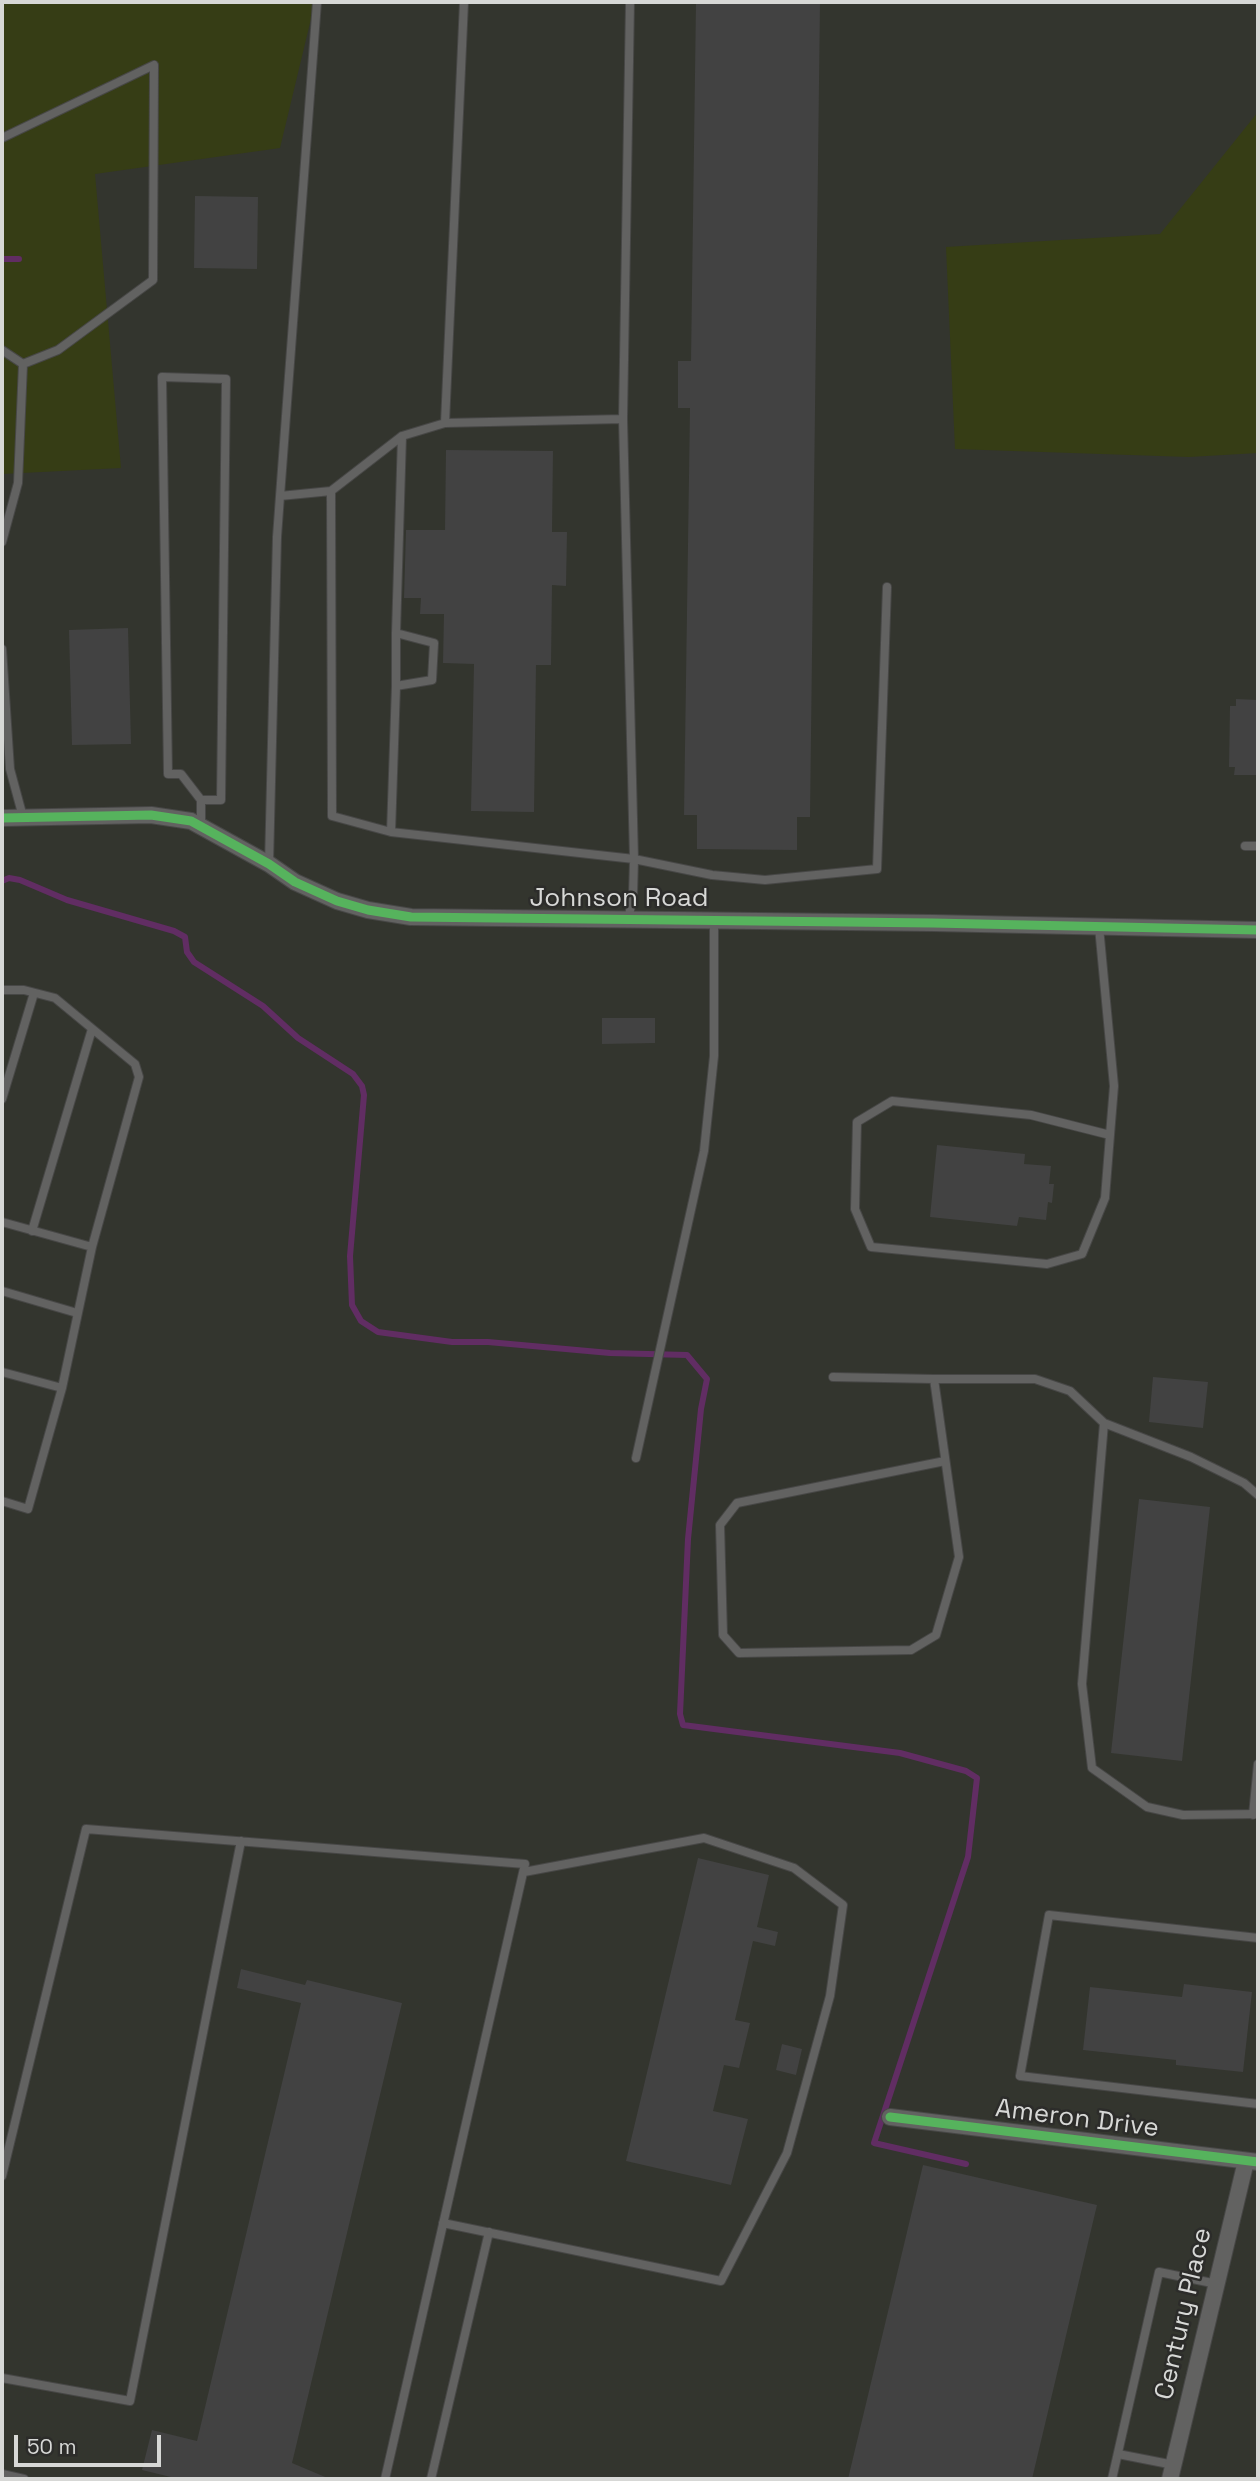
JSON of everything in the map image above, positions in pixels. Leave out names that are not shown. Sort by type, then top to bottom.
[{"type":"street","name":"Johnson Road","points":[[2,818],[151,816],[178,819],[201,825],[295,882],[337,901],[411,917],[1258,930]]},
{"type":"street","name":"Ameron Drive","points":[[890,2117],[1252,2162]]},
{"type":"street","name":"Century Place","points":[[1172,2472],[1217,2284],[1252,2162]]},
{"type":"lane","points":[[269,864],[277,537],[317,2]]},
{"type":"lane","points":[[445,423],[464,2]]},
{"type":"lane","points":[[628,920],[633,896],[634,859],[623,419],[630,2]]},
{"type":"lane","points":[[2,138],[154,65],[153,280],[58,350],[23,364]]},
{"type":"lane","points":[[2,350],[23,364]]},
{"type":"lane","points":[[2,542],[18,483],[23,364]]},
{"type":"lane","points":[[201,800],[221,800],[226,379],[162,377],[168,774],[181,774],[201,800],[201,825]]},
{"type":"lane","points":[[280,496],[331,491],[402,436],[445,423],[623,419]]},
{"type":"lane","points":[[391,832],[402,436]]},
{"type":"lane","points":[[331,491],[332,816],[391,832],[634,859],[712,875],[765,880],[877,869],[887,587]]},
{"type":"lane","points":[[396,633],[434,643],[432,680],[396,686]]},
{"type":"lane","points":[[2,649],[10,769],[23,817]]},
{"type":"lane","points":[[1245,846],[1258,846]]},
{"type":"lane","points":[[636,1458],[704,1151],[714,1056],[714,921]]},
{"type":"lane","points":[[1099,927],[1114,1086],[1105,1198],[1082,1254],[1047,1264],[871,1247],[855,1209],[857,1122],[892,1101],[1031,1115],[1110,1135]]},
{"type":"lane","points":[[2,990],[24,990],[55,998],[135,1064],[139,1077],[92,1247],[62,1388],[28,1509],[2,1501]]},
{"type":"lane","points":[[2,1099],[34,993]]},
{"type":"lane","points":[[32,1231],[92,1029]]},
{"type":"lane","points":[[2,1223],[92,1247]]},
{"type":"lane","points":[[2,1291],[77,1313]]},
{"type":"lane","points":[[2,1372],[62,1388]]},
{"type":"lane","points":[[833,1377],[1035,1379],[1070,1391],[1104,1423],[1191,1457],[1244,1483],[1258,1495]]},
{"type":"lane","points":[[934,1379],[959,1557],[936,1635],[911,1650],[738,1653],[723,1634],[720,1525],[737,1503],[945,1461]]},
{"type":"lane","points":[[1104,1423],[1082,1684],[1092,1768],[1147,1807],[1183,1815],[1256,1815],[1258,1764]]},
{"type":"lane","points":[[2,2176],[86,1829],[525,1864],[385,2479]]},
{"type":"lane","points":[[443,2223],[721,2281],[788,2153],[830,1996],[843,1905],[794,1868],[704,1838],[524,1872]]},
{"type":"lane","points":[[2,2378],[130,2401],[241,1841]]},
{"type":"lane","points":[[1258,1938],[1049,1915],[1020,2076],[1258,2105]]},
{"type":"lane","points":[[431,2479],[489,2232]]},
{"type":"lane","points":[[1112,2479],[1159,2272],[1217,2284]]},
{"type":"lane","points":[[1118,2454],[1172,2472]]},
{"type":"lane","points":[[2,2474],[24,2479]]},
{"type":"shaded area","points":[[2,2],[1258,2],[1258,2479],[2,2479]]},
{"type":"green space","points":[[2,2],[315,2],[280,148],[95,174],[121,468],[2,474]]},
{"type":"green space","points":[[1258,112],[1258,453],[1189,457],[955,449],[946,247],[1160,234]]},
{"type":"building","points":[[696,2],[820,2],[810,817],[797,817],[797,850],[697,849],[697,815],[684,815],[690,408],[678,408],[678,361],[691,361]]},
{"type":"building","points":[[195,196],[258,197],[257,269],[194,268]]},
{"type":"building","points":[[446,450],[553,451],[552,532],[567,532],[566,586],[552,585],[551,665],[536,665],[534,812],[471,811],[474,664],[443,663],[444,614],[420,614],[421,598],[404,598],[406,530],[445,530]]},
{"type":"building","points":[[128,628],[131,744],[72,745],[69,630]]},
{"type":"building","points":[[1236,699],[1258,700],[1258,775],[1234,775],[1235,767],[1229,767],[1230,706],[1236,706]]},
{"type":"building","points":[[602,1018],[655,1018],[655,1043],[602,1044]]},
{"type":"building","points":[[937,1145],[1025,1154],[1024,1164],[1051,1166],[1049,1184],[1054,1184],[1052,1203],[1048,1202],[1046,1220],[1019,1217],[1017,1226],[930,1217]]},
{"type":"building","points":[[1153,1377],[1208,1382],[1203,1428],[1149,1422]]},
{"type":"building","points":[[1139,1499],[1210,1507],[1182,1761],[1111,1753]]},
{"type":"building","points":[[698,1858],[769,1875],[757,1927],[778,1932],[775,1946],[753,1941],[735,2020],[750,2023],[739,2068],[724,2065],[713,2111],[748,2119],[731,2185],[626,2161]]},
{"type":"building","points":[[241,1969],[305,1985],[307,1980],[402,2003],[292,2463],[330,2479],[179,2479],[142,2470],[152,2430],[197,2441],[301,2003],[237,1988]]},
{"type":"building","points":[[1184,1984],[1252,1992],[1243,2072],[1176,2065],[1176,2060],[1083,2050],[1090,1987],[1182,1997]]},
{"type":"building","points":[[782,2044],[802,2049],[796,2075],[776,2070]]},
{"type":"building","points":[[923,2165],[1097,2205],[1032,2479],[848,2479]]},
{"type":"waterway","points":[[2,259],[19,259]]},
{"type":"waterway","points":[[2,881],[9,878],[20,880],[67,900],[174,931],[185,937],[187,952],[194,962],[263,1006],[298,1038],[353,1074],[362,1086],[364,1095],[350,1256],[352,1305],[361,1321],[378,1332],[452,1342],[488,1342],[610,1353],[687,1355],[707,1379],[701,1409],[688,1539],[680,1714],[683,1725],[900,1753],[966,1771],[977,1778],[968,1857],[874,2143],[966,2164]]},
{"type":"cycle path","points":[[2,818],[151,815],[191,821],[269,864],[295,882],[337,901],[368,910],[411,917],[1258,930]]},
{"type":"cycle path","points":[[890,2117],[1258,2162]]}]
